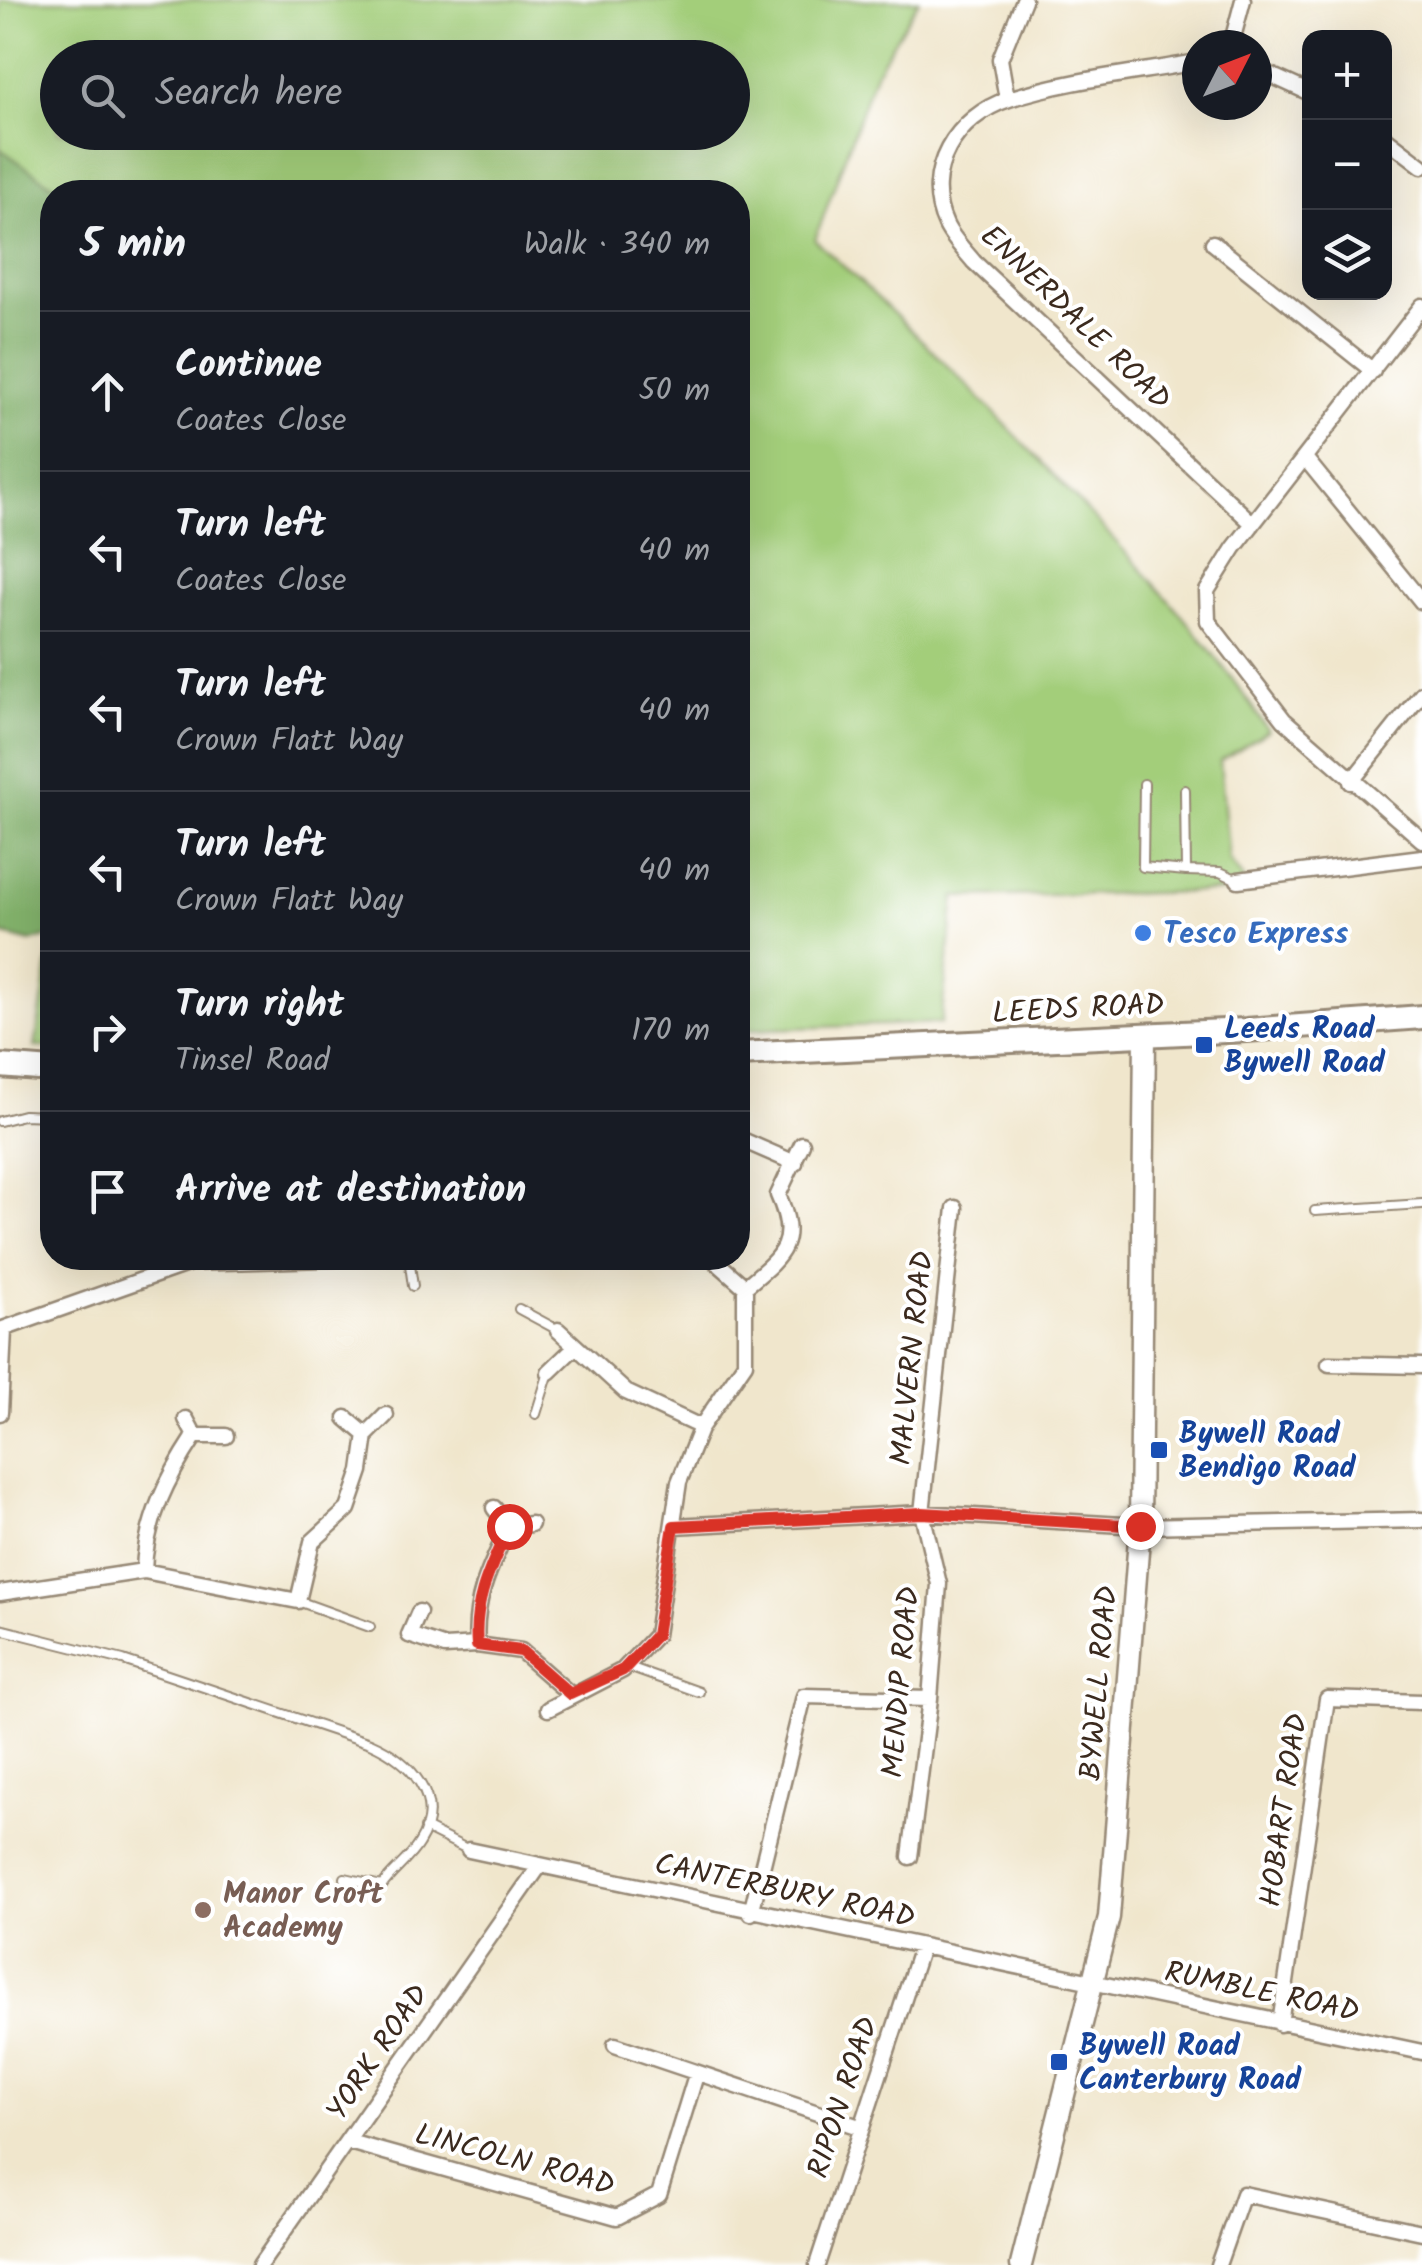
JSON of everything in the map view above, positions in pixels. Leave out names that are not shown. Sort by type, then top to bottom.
[{"type":"main road","name":"LEEDS ROAD","points":[[750,1053],[1422,1016]]},
{"type":"main road","points":[[0,1066],[40,1069]]},
{"type":"street","points":[[1008,99],[1000,58],[1024,0]]},
{"type":"street","points":[[1235,30],[1242,0]]},
{"type":"street","name":"ENNERDALE ROAD","points":[[1182,65],[1008,99],[972,118],[946,150],[936,185],[946,225],[974,262],[1252,524]]},
{"type":"street","points":[[1272,76],[1302,90]]},
{"type":"street","points":[[1392,143],[1422,166]]},
{"type":"street","points":[[1214,243],[1373,371]]},
{"type":"street","points":[[1422,306],[1252,524],[1207,591],[1208,621],[1284,720],[1422,840]]},
{"type":"street","points":[[1305,458],[1422,602]]},
{"type":"street","points":[[1351,782],[1422,694]]},
{"type":"street","points":[[1238,880],[1422,857]]},
{"type":"street","name":"BYWELL ROAD","points":[[1021,2265],[1109,1917],[1140,1526],[1145,1034]]},
{"type":"street","points":[[750,1144],[795,1164]]},
{"type":"street","points":[[745,1287],[782,1256],[790,1222],[778,1195],[802,1144]]},
{"type":"street","name":"MALVERN ROAD","points":[[922,1513],[955,1208]]},
{"type":"street","points":[[0,1412],[2,1330],[170,1270]]},
{"type":"street","points":[[548,1709],[626,1666],[656,1635],[678,1482],[701,1427],[745,1363],[745,1287],[726,1270]]},
{"type":"street","points":[[558,1330],[626,1392],[701,1427]]},
{"type":"street","points":[[550,1372],[576,1347]]},
{"type":"street","points":[[1329,1364],[1422,1366]]},
{"type":"street","points":[[0,1593],[144,1570],[298,1601],[312,1542],[348,1509],[361,1471],[366,1435],[386,1415]]},
{"type":"street","points":[[346,1418],[366,1435]]},
{"type":"street","points":[[186,1419],[195,1436]]},
{"type":"street","points":[[195,1436],[226,1436]]},
{"type":"street","points":[[144,1570],[144,1539],[169,1475],[195,1436]]},
{"type":"street","points":[[494,1508],[509,1526]]},
{"type":"street","points":[[674,1526],[922,1513],[1140,1526],[1422,1520]]},
{"type":"street","name":"MENDIP ROAD","points":[[910,1857],[930,1699],[939,1584],[922,1513]]},
{"type":"street","points":[[509,1526],[531,1524]]},
{"type":"street","points":[[477,1645],[475,1616],[480,1589],[509,1526]]},
{"type":"street","points":[[420,1612],[409,1635],[445,1647],[477,1645],[521,1651],[570,1694]]},
{"type":"street","points":[[752,1913],[804,1696],[930,1699]]},
{"type":"street","name":"HOBART ROAD","points":[[1280,2024],[1327,1699],[1422,1702]]},
{"type":"street","name":"CANTERBURY ROAD","points":[[468,1850],[1091,1983]]},
{"type":"street","name":"YORK ROAD","points":[[260,2265],[350,2142],[538,1868]]},
{"type":"street","name":"RIPON ROAD","points":[[817,2265],[859,2127],[921,1948]]},
{"type":"street","name":"RUMBLE ROAD","points":[[1091,1983],[1422,2052]]},
{"type":"street","points":[[615,2046],[859,2127]]},
{"type":"street","name":"LINCOLN ROAD","points":[[350,2142],[617,2218],[659,2195],[696,2075]]},
{"type":"street","points":[[1218,2265],[1243,2194],[1422,2232]]},
{"type":"lane","points":[[1144,784],[1143,867],[1220,872],[1238,880]]},
{"type":"lane","points":[[1185,790],[1186,871]]},
{"type":"lane","points":[[0,1121],[40,1116]]},
{"type":"lane","points":[[1315,1211],[1422,1204]]},
{"type":"lane","points":[[411,1270],[414,1286]]},
{"type":"lane","points":[[519,1309],[558,1330]]},
{"type":"lane","points":[[536,1414],[550,1372]]},
{"type":"lane","points":[[298,1601],[370,1627]]},
{"type":"lane","points":[[0,1629],[123,1660],[396,1754],[408,1763],[420,1784],[426,1801],[426,1828],[420,1842],[382,1886],[345,1878]]},
{"type":"lane","points":[[626,1666],[700,1692]]},
{"type":"lane","points":[[426,1828],[468,1850]]},
{"type":"green space","points":[[0,0],[919,0],[875,73],[815,240],[921,340],[1057,478],[1184,618],[1268,731],[1220,761],[1229,860],[1252,891],[955,897],[941,1023],[750,1030],[750,180],[45,180],[0,149]]},
{"type":"green space","points":[[0,149],[45,180],[40,180],[40,939],[31,942],[0,934]]},
{"type":"green space","points":[[40,1015],[40,1047],[35,1047]]},
{"type":"place","name":"Tesco Express","points":[[1143,933]]},
{"type":"place","name":"Leeds Road Bywell Road","points":[[1204,1045]]},
{"type":"place","name":"Bywell Road Bendigo Road","points":[[1159,1450]]},
{"type":"place","name":"Manor Croft Academy","points":[[203,1910]]},
{"type":"place","name":"Bywell Road Canterbury Road","points":[[1059,2062]]},
{"type":"route","points":[[509,1526],[480,1589],[475,1616],[477,1645],[521,1651],[570,1694],[623,1670],[656,1635],[674,1526],[922,1513],[1140,1526]]}]
